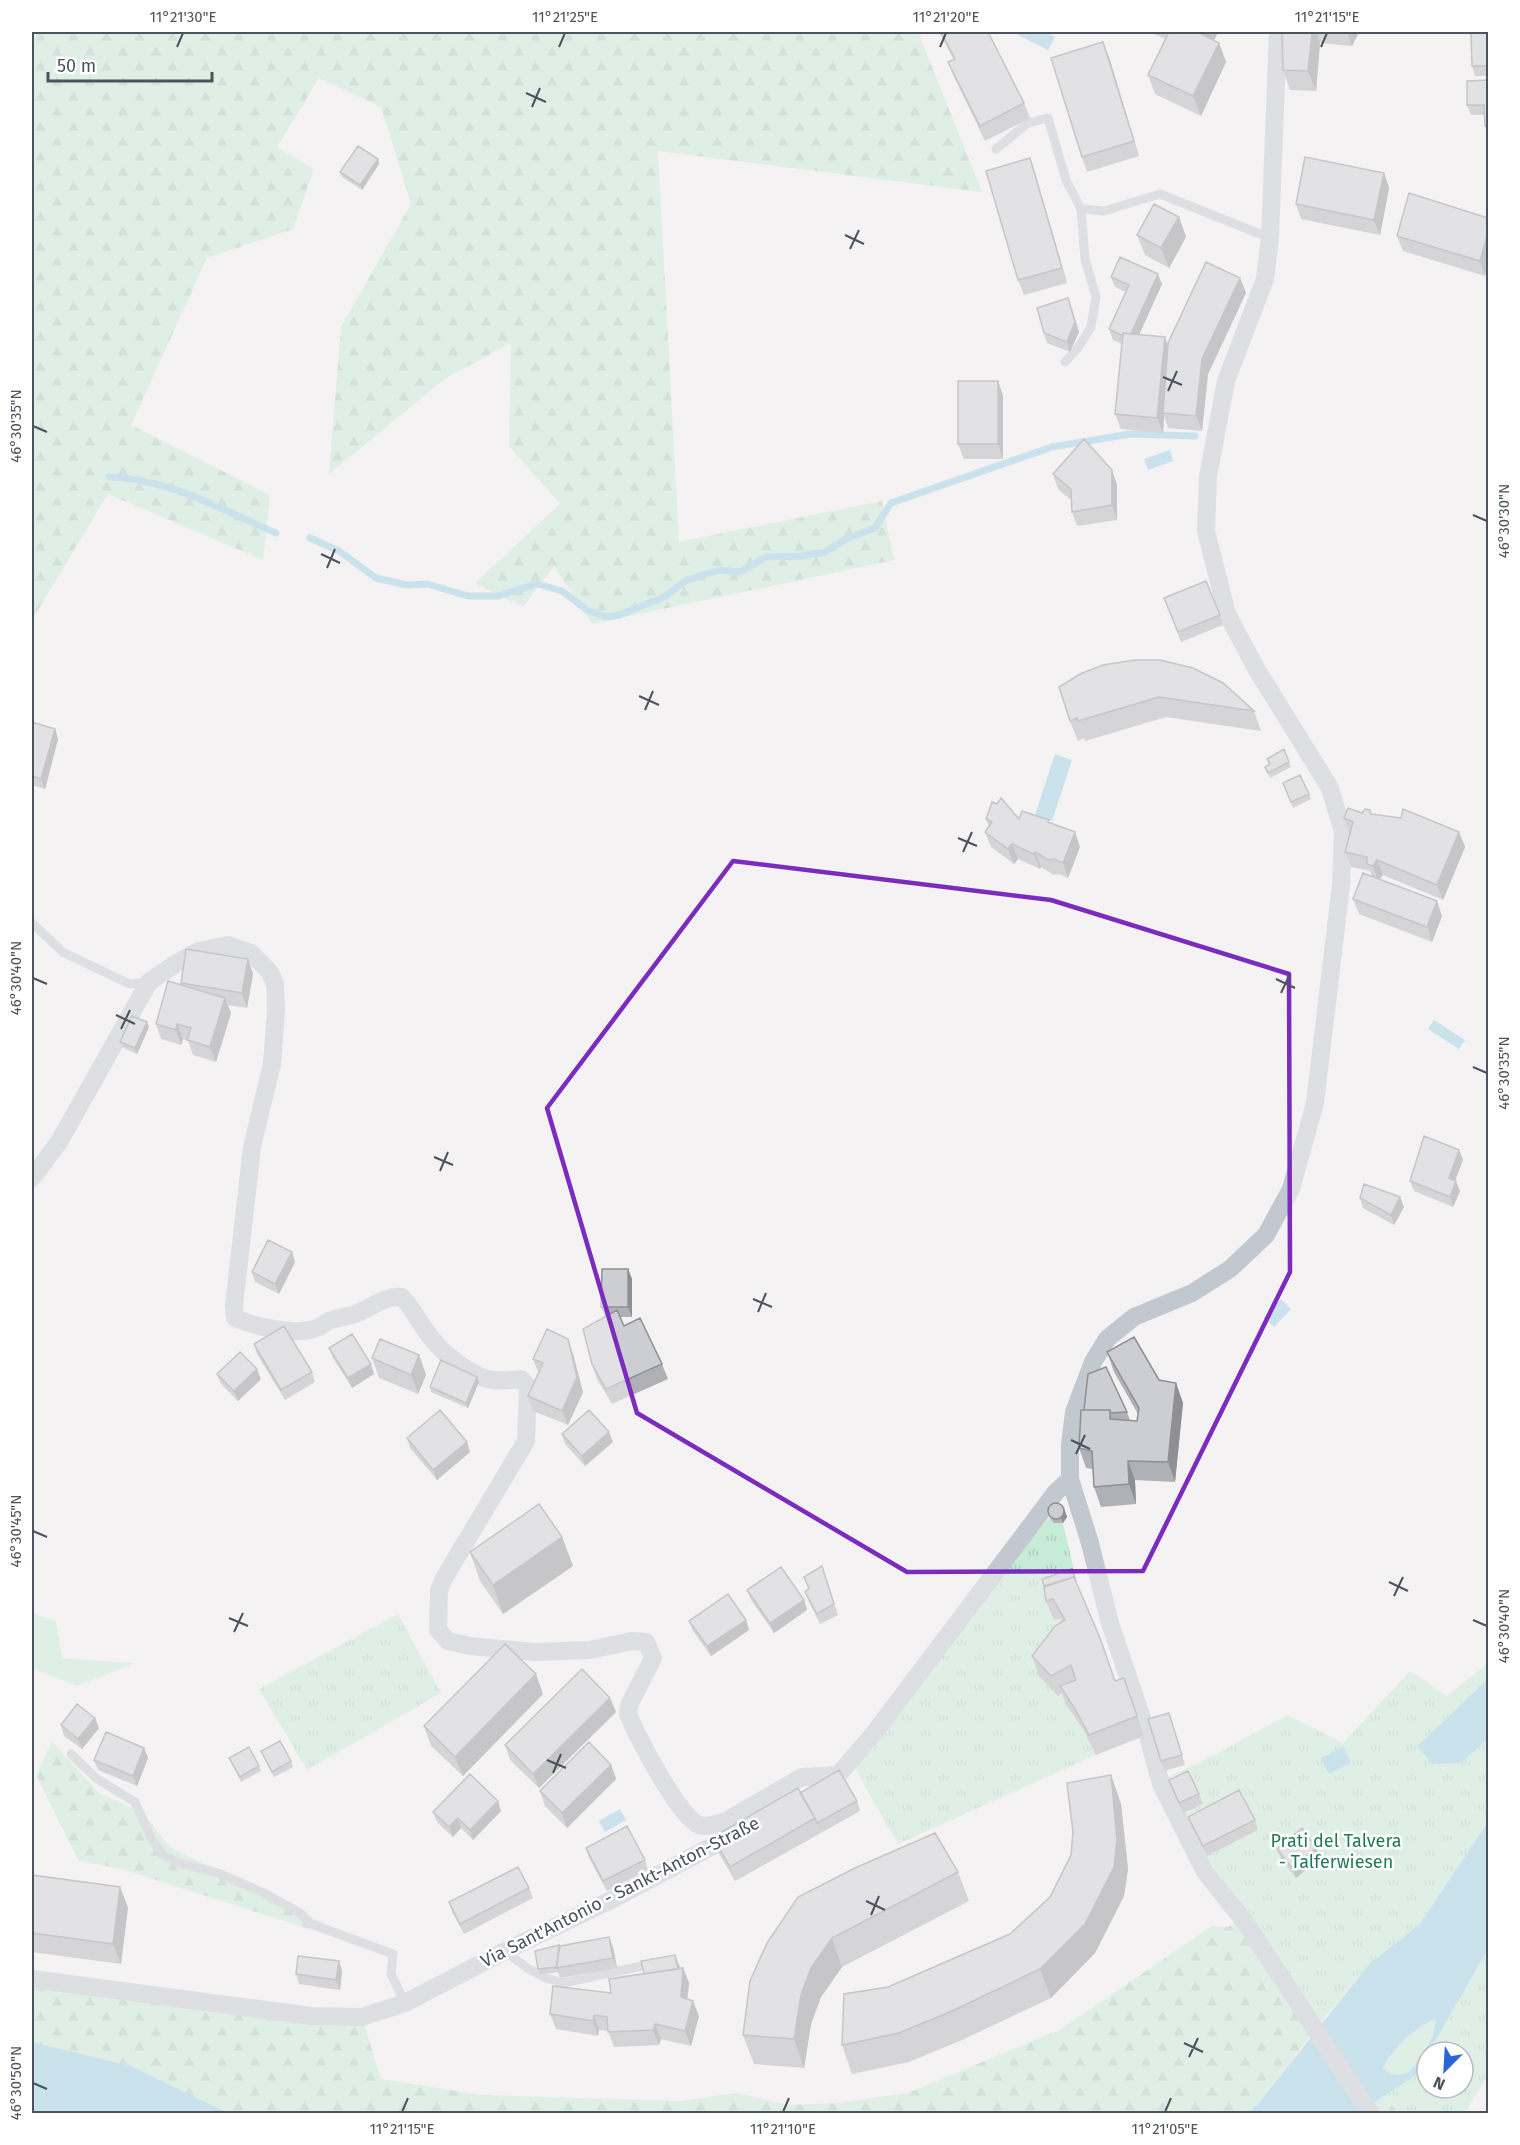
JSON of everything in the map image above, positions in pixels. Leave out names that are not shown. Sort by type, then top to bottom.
[{"type":"street","points":[[1278,32],[1270,238],[1265,279],[1226,381],[1208,476],[1206,531],[1227,614],[1257,670],[1330,788],[1343,832],[1341,885],[1315,1102],[1291,1189],[1266,1235],[1230,1269],[1192,1293],[1134,1317],[1107,1339],[1093,1362],[1074,1412],[1070,1444],[1070,1479],[1090,1543],[1110,1623],[1148,1736],[1161,1784],[1205,1872],[1245,1922],[1371,2114]]},
{"type":"street","points":[[32,1178],[59,1142],[149,982],[199,951],[228,945],[250,953],[270,972],[275,984],[272,1064],[252,1147],[234,1306],[235,1318],[254,1326],[270,1329],[316,1329],[328,1321],[354,1315],[384,1300],[396,1296],[402,1297],[430,1338],[441,1350],[465,1368],[484,1378],[502,1381],[521,1379],[528,1387],[526,1440],[440,1586],[438,1630],[441,1635],[448,1641],[470,1646],[535,1652],[590,1650],[632,1641],[646,1642],[653,1658],[630,1703],[628,1713],[666,1785],[685,1815],[698,1825],[712,1825],[726,1821],[802,1777],[837,1776]]},
{"type":"street","name":"Via Sant'Antonio - Sankt-Anton-Straße","points":[[32,1979],[311,2016],[362,2017],[405,2003],[613,1899],[837,1776],[875,1732],[1056,1492],[1070,1479]]},
{"type":"lane","points":[[996,149],[1028,123],[1048,118],[1066,180],[1081,209],[1086,259],[1096,297],[1091,327],[1078,348],[1065,362]]},
{"type":"lane","points":[[1081,209],[1104,211],[1160,194],[1270,238]]},
{"type":"lane","points":[[32,923],[64,953],[130,984],[149,982]]},
{"type":"lane","points":[[71,1754],[97,1779],[135,1802],[152,1840],[163,1856],[227,1877],[264,1893],[300,1913],[311,1924],[393,1954],[391,1974],[405,2003]]},
{"type":"lane","points":[[505,1951],[527,1968],[546,1978],[563,1983],[642,1966]]},
{"type":"highlighted area","points":[[733,861],[1051,900],[1289,974],[1290,1272],[1143,1571],[907,1572],[637,1413],[547,1108]]},
{"type":"green space","points":[[32,32],[918,32],[982,192],[658,151],[679,542],[882,501],[894,560],[592,624],[554,566],[523,607],[475,583],[560,504],[509,446],[511,343],[446,378],[329,474],[341,327],[411,204],[381,107],[319,78],[277,147],[314,169],[293,229],[207,258],[131,425],[270,495],[263,560],[108,494],[32,620]]},
{"type":"green space","points":[[1050,1517],[1054,1523],[1063,1523],[1076,1579],[1046,1588],[1054,1620],[1060,1619],[1072,1639],[1083,1729],[1096,1755],[898,1844],[854,1767],[874,1748],[1032,1537]]},
{"type":"green space","points":[[32,1613],[56,1621],[62,1658],[135,1663],[77,1686],[32,1668]]},
{"type":"green space","points":[[398,1614],[441,1693],[307,1770],[259,1689]]},
{"type":"green space","name":"Prati del Talvera - Talferwiesen","points":[[1488,1663],[1488,1679],[1417,1746],[1461,1763],[1488,1739],[1488,1822],[1419,1925],[1370,1963],[1321,2022],[1209,1860],[1186,1819],[1167,1777],[1199,1763],[1288,1715],[1343,1743],[1410,1671],[1447,1696]]},
{"type":"green space","points":[[52,1741],[99,1793],[144,1813],[169,1847],[384,1953],[122,1869],[79,1861],[36,1775]]},
{"type":"green space","points":[[1248,1914],[1321,2022],[1257,2105],[1246,2114],[228,2113],[131,2066],[32,2042],[32,1979],[362,2017],[381,2079],[481,2095],[681,2101],[736,2093],[789,2105],[837,2103],[908,2093],[1061,2029],[1212,1926],[1228,1927]]},
{"type":"green space","points":[[1488,1949],[1488,2075],[1475,2096],[1475,2040],[1436,2040]]},
{"type":"green space","points":[[1435,2018],[1430,2040],[1415,2040],[1415,2064],[1409,2072],[1395,2075],[1383,2069],[1392,2053],[1412,2034]]},
{"type":"green space","points":[[1415,2076],[1415,2100],[1473,2100],[1465,2113],[1398,2113],[1385,2094]]},
{"type":"green space","points":[[1385,2094],[1398,2113],[1357,2114]]},
{"type":"water","points":[[1020,32],[1044,32],[1055,37],[1048,50],[1018,35]]},
{"type":"water","points":[[1170,450],[1173,461],[1148,470],[1144,459]]},
{"type":"water","points":[[1055,754],[1072,760],[1052,821],[1035,815]]},
{"type":"water","points":[[1434,1020],[1465,1040],[1459,1049],[1428,1029]]},
{"type":"water","points":[[1281,1299],[1291,1309],[1274,1327],[1264,1318]]},
{"type":"water","points":[[1488,1679],[1488,1739],[1461,1763],[1433,1764],[1417,1746]]},
{"type":"water","points":[[1343,1747],[1351,1763],[1329,1774],[1321,1758]]},
{"type":"water","points":[[620,1809],[626,1820],[605,1832],[599,1821]]},
{"type":"water","points":[[1488,1822],[1488,1949],[1436,2040],[1430,2040],[1435,2019],[1412,2033],[1398,2046],[1383,2069],[1395,2075],[1402,2074],[1409,2072],[1415,2064],[1415,2076],[1357,2113],[1246,2114],[1257,2105],[1370,1963],[1419,1925]]},
{"type":"water","points":[[32,2042],[131,2066],[228,2113],[32,2113]]},
{"type":"building","points":[[941,32],[988,32],[1024,103],[980,126],[948,62],[955,59]]},
{"type":"building","points":[[1169,32],[1202,32],[1201,34],[1219,43],[1193,96],[1148,75]]},
{"type":"building","points":[[1282,32],[1312,32],[1308,71],[1283,70]]},
{"type":"building","points":[[1471,32],[1488,32],[1488,66],[1472,66]]},
{"type":"building","points":[[1103,42],[1134,141],[1082,157],[1051,58]]},
{"type":"building","points":[[1488,80],[1488,126],[1485,126],[1484,105],[1467,105],[1467,81]]},
{"type":"building","points":[[358,146],[378,159],[360,185],[340,172]]},
{"type":"building","points":[[1305,157],[1384,173],[1374,220],[1296,204]]},
{"type":"building","points":[[1030,158],[1062,268],[1018,280],[986,171]]},
{"type":"building","points":[[1409,193],[1488,218],[1488,232],[1480,261],[1397,236]]},
{"type":"building","points":[[1154,204],[1179,217],[1161,248],[1137,235]]},
{"type":"building","points":[[1120,257],[1158,274],[1131,334],[1123,333],[1123,336],[1109,329],[1129,285],[1111,277]]},
{"type":"building","points":[[1206,262],[1240,278],[1202,359],[1196,416],[1163,413],[1168,343]]},
{"type":"building","points":[[1068,298],[1075,322],[1067,342],[1044,333],[1037,308]]},
{"type":"building","points":[[1123,333],[1165,337],[1157,418],[1115,414]]},
{"type":"building","points":[[958,381],[998,381],[998,444],[958,444]]},
{"type":"building","points":[[1084,439],[1112,470],[1112,505],[1072,512],[1071,489],[1053,474]]},
{"type":"building","points":[[1206,581],[1220,615],[1178,632],[1164,598]]},
{"type":"building","points":[[1135,660],[1160,660],[1193,668],[1223,683],[1254,711],[1159,697],[1078,721],[1077,718],[1070,721],[1059,687],[1080,674],[1103,665]]},
{"type":"building","points":[[32,722],[55,729],[41,779],[32,776]]},
{"type":"building","points":[[1284,749],[1289,762],[1268,773],[1265,767],[1270,764],[1267,759]]},
{"type":"building","points":[[1300,775],[1309,794],[1291,802],[1283,783]]},
{"type":"building","points":[[1001,798],[1019,819],[1022,811],[1075,832],[1063,863],[1054,859],[1048,860],[1035,852],[1034,854],[1012,844],[1008,849],[985,832],[992,822],[986,819],[992,802],[997,804]]},
{"type":"building","points":[[1348,808],[1362,813],[1365,809],[1370,810],[1371,814],[1401,818],[1403,809],[1459,832],[1437,885],[1377,860],[1373,866],[1367,864],[1367,857],[1345,852],[1353,822],[1344,818]]},
{"type":"building","points":[[1363,873],[1437,901],[1427,927],[1353,899]]},
{"type":"building","points":[[186,949],[248,959],[242,993],[181,983]]},
{"type":"building","points":[[168,981],[225,998],[210,1047],[187,1040],[191,1028],[177,1024],[176,1030],[156,1024]]},
{"type":"building","points":[[132,1016],[147,1022],[135,1048],[120,1042]]},
{"type":"building","points":[[1424,1136],[1459,1150],[1449,1178],[1456,1181],[1450,1197],[1410,1181]]},
{"type":"building","points":[[1364,1184],[1400,1197],[1391,1215],[1360,1198]]},
{"type":"building","points":[[268,1240],[292,1252],[275,1284],[252,1272]]},
{"type":"building","points":[[602,1269],[628,1269],[628,1307],[601,1307]]},
{"type":"building","points":[[617,1310],[624,1326],[640,1318],[662,1364],[606,1389],[592,1364],[583,1329]]},
{"type":"building","points":[[284,1326],[312,1372],[281,1390],[254,1344]]},
{"type":"building","points":[[547,1329],[568,1339],[577,1377],[562,1411],[528,1396],[543,1363],[533,1359]]},
{"type":"building","points":[[352,1334],[371,1364],[348,1378],[329,1348]]},
{"type":"building","points":[[1134,1337],[1159,1380],[1176,1383],[1168,1462],[1128,1461],[1129,1484],[1094,1487],[1092,1451],[1079,1448],[1081,1410],[1110,1410],[1110,1419],[1137,1421],[1139,1408],[1107,1352]]},
{"type":"building","points":[[380,1339],[419,1355],[411,1375],[372,1358]]},
{"type":"building","points":[[240,1352],[257,1369],[234,1391],[217,1374]]},
{"type":"building","points":[[441,1360],[477,1377],[466,1403],[430,1387]]},
{"type":"building","points":[[1106,1367],[1127,1412],[1084,1410],[1088,1374]]},
{"type":"building","points":[[440,1410],[467,1442],[433,1470],[407,1438]]},
{"type":"building","points":[[589,1410],[609,1432],[582,1456],[562,1434]]},
{"type":"building","points":[[1056,1503],[1062,1505],[1064,1511],[1062,1517],[1056,1519],[1050,1517],[1048,1511],[1050,1505]]},
{"type":"building","points":[[539,1504],[562,1537],[493,1585],[470,1552]]},
{"type":"building","points":[[822,1566],[834,1604],[817,1614],[805,1592],[809,1588],[804,1577]]},
{"type":"building","points":[[781,1567],[804,1600],[770,1623],[747,1590]]},
{"type":"building","points":[[1072,1569],[1076,1581],[1074,1577],[1044,1586],[1042,1579]]},
{"type":"building","points":[[1074,1577],[1100,1638],[1115,1681],[1124,1678],[1137,1716],[1089,1735],[1060,1686],[1076,1680],[1071,1665],[1051,1676],[1032,1656],[1055,1626],[1065,1620],[1053,1599],[1046,1601],[1044,1587]]},
{"type":"building","points":[[728,1594],[746,1620],[707,1646],[689,1621]]},
{"type":"building","points":[[505,1644],[536,1674],[455,1757],[424,1726]]},
{"type":"building","points":[[582,1669],[610,1698],[533,1774],[505,1745]]},
{"type":"building","points":[[77,1704],[95,1718],[78,1739],[61,1725]]},
{"type":"building","points":[[1169,1713],[1182,1755],[1161,1761],[1148,1719]]},
{"type":"building","points":[[106,1732],[144,1748],[133,1776],[94,1760]]},
{"type":"building","points":[[280,1741],[291,1761],[272,1772],[261,1751]]},
{"type":"building","points":[[589,1742],[611,1765],[562,1813],[540,1791]]},
{"type":"building","points":[[249,1747],[259,1766],[240,1777],[229,1758]]},
{"type":"building","points":[[839,1770],[857,1801],[817,1823],[800,1793]]},
{"type":"building","points":[[1188,1771],[1199,1794],[1179,1803],[1169,1780]]},
{"type":"building","points":[[470,1774],[498,1801],[470,1830],[458,1818],[449,1827],[433,1812]]},
{"type":"building","points":[[1111,1775],[1117,1840],[1114,1867],[1085,1924],[1040,1969],[952,2011],[899,2033],[842,2045],[844,1994],[888,1987],[1010,1934],[1050,1897],[1071,1855],[1073,1832],[1067,1783]]},
{"type":"building","points":[[798,1788],[815,1818],[730,1867],[713,1837]]},
{"type":"building","points":[[1239,1790],[1255,1820],[1203,1846],[1188,1817]]},
{"type":"building","points":[[627,1826],[645,1860],[603,1881],[586,1848]]},
{"type":"building","points":[[1302,1828],[1316,1848],[1292,1868],[1277,1849]]},
{"type":"building","points":[[935,1833],[958,1872],[832,1938],[811,1968],[801,1995],[794,2039],[743,2035],[750,1981],[767,1943],[798,1897],[855,1868]]},
{"type":"building","points":[[518,1867],[529,1888],[460,1924],[449,1902]]},
{"type":"building","points":[[32,1875],[120,1887],[113,1944],[32,1933]]},
{"type":"building","points":[[609,1937],[613,1958],[556,1968],[560,1946]]},
{"type":"building","points":[[559,1945],[557,1967],[538,1969],[535,1951]]},
{"type":"building","points":[[675,1955],[678,1969],[644,1974],[641,1961]]},
{"type":"building","points":[[298,1956],[339,1961],[336,1980],[296,1974]]},
{"type":"building","points":[[683,1968],[681,1997],[693,2001],[685,2031],[655,2024],[653,2030],[608,2032],[607,2017],[594,2015],[593,2021],[550,2014],[553,1986],[611,1993],[609,1979]]},
{"type":"waterway","points":[[310,538],[339,551],[376,578],[407,585],[427,584],[468,596],[498,596],[537,584],[562,591],[587,610],[606,617],[619,615],[664,597],[687,580],[720,570],[740,572],[766,557],[802,556],[825,552],[846,539],[875,528],[891,503],[1052,447],[1130,434],[1195,436]]},
{"type":"waterway","points":[[109,477],[153,483],[174,489],[276,533]]}]
